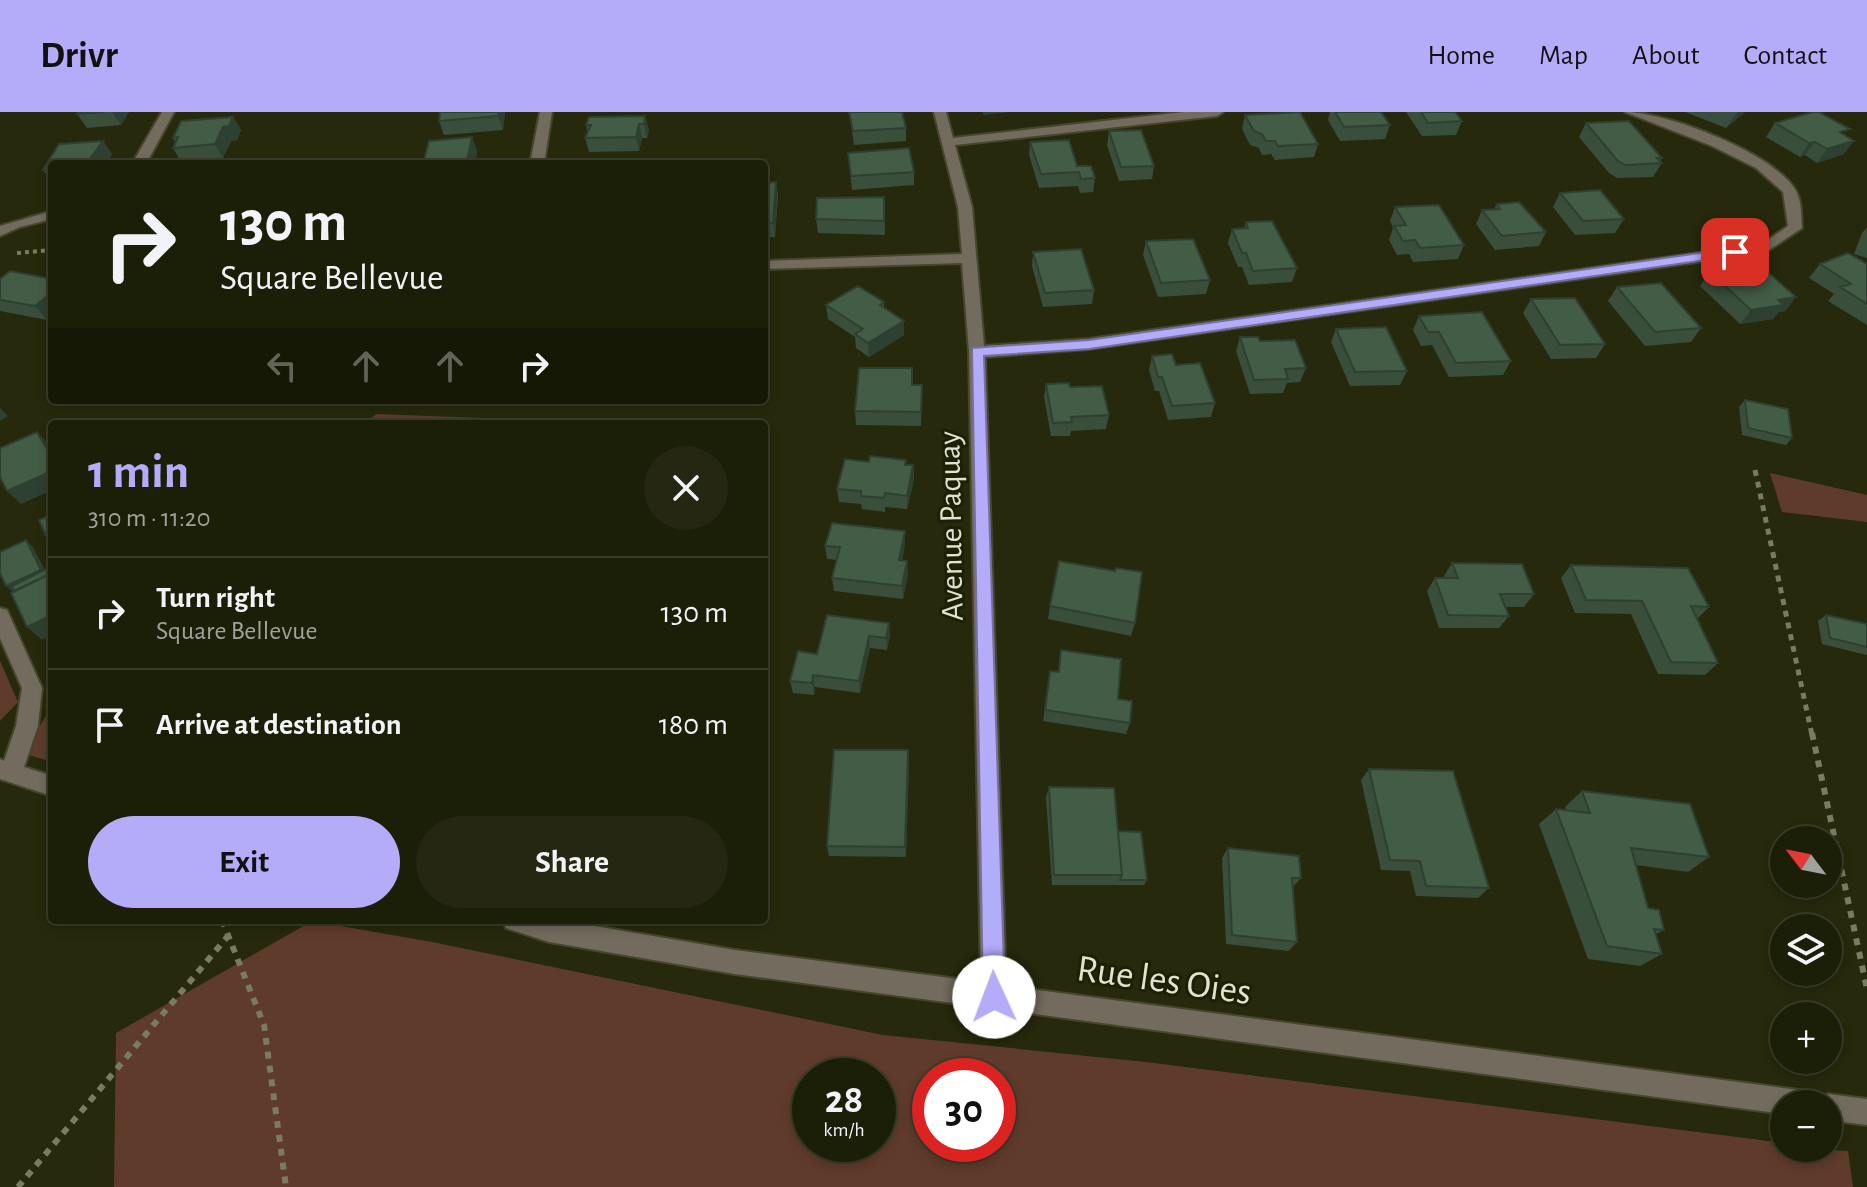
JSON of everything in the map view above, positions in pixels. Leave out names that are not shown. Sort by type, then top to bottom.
[{"type":"street","points":[[141,160],[168,112]]},
{"type":"street","points":[[538,160],[546,112]]},
{"type":"street","name":"Avenue Paquay","points":[[940,112],[965,207],[977,352],[994,997]]},
{"type":"street","points":[[949,142],[1217,112]]},
{"type":"street","points":[[977,352],[1089,344],[1766,248],[1795,228],[1789,191],[1761,164],[1631,112]]},
{"type":"street","points":[[0,232],[15,224],[48,216]]},
{"type":"street","points":[[768,265],[967,258]]},
{"type":"street","points":[[0,616],[32,688],[27,726],[5,771],[48,785]]},
{"type":"street","name":"Rue les Oies","points":[[528,924],[735,962],[1770,1099]]},
{"type":"street","points":[[1842,1109],[1867,1112]]},
{"type":"path","points":[[13,253],[48,250]]},
{"type":"path","points":[[1755,470],[1867,989]]},
{"type":"path","points":[[224,924],[264,1025],[286,1187]]},
{"type":"path","points":[[18,1187],[228,936]]},
{"type":"shaded area","points":[[376,414],[533,420],[369,420]]},
{"type":"shaded area","points":[[1770,473],[1867,495],[1867,522],[1782,512]]},
{"type":"shaded area","points":[[0,661],[18,702],[0,721]]},
{"type":"shaded area","points":[[48,713],[48,761],[22,753]]},
{"type":"shaded area","points":[[307,924],[329,924],[432,942],[883,1035],[1146,1062],[1770,1141],[1770,1162],[1842,1162],[1842,1151],[1848,1151],[1853,1187],[114,1187],[116,1033]]},
{"type":"building","points":[[440,112],[499,112],[498,116],[439,121]]},
{"type":"building","points":[[849,112],[902,112],[906,128],[853,131]]},
{"type":"building","points":[[1300,112],[1318,144],[1278,146],[1275,141],[1266,141],[1262,134],[1254,131],[1245,115]]},
{"type":"building","points":[[1335,112],[1381,112],[1390,125],[1344,127]]},
{"type":"building","points":[[1421,112],[1455,112],[1462,121],[1428,123]]},
{"type":"building","points":[[1819,112],[1850,129],[1840,132],[1854,141],[1827,149],[1815,142],[1809,143],[1775,123]]},
{"type":"building","points":[[645,116],[636,137],[585,138],[591,125],[586,125],[589,117]]},
{"type":"building","points":[[233,117],[229,126],[223,127],[215,144],[173,148],[178,137],[173,138],[181,121]]},
{"type":"building","points":[[1629,121],[1662,158],[1657,158],[1662,163],[1625,165],[1617,160],[1586,123]]},
{"type":"building","points":[[1141,130],[1154,166],[1121,167],[1109,131]]},
{"type":"building","points":[[472,137],[467,160],[424,160],[429,141]]},
{"type":"building","points":[[1069,140],[1077,166],[1091,166],[1095,178],[1081,179],[1079,172],[1041,174],[1030,142]]},
{"type":"building","points":[[103,141],[89,160],[49,160],[59,144]]},
{"type":"building","points":[[909,148],[914,172],[851,176],[848,153]]},
{"type":"building","points":[[776,182],[773,223],[768,223],[768,183]]},
{"type":"building","points":[[1600,190],[1624,219],[1583,221],[1560,193]]},
{"type":"building","points":[[884,197],[884,221],[816,219],[817,198]]},
{"type":"building","points":[[1519,202],[1546,232],[1502,236],[1482,210],[1500,209],[1497,204]]},
{"type":"building","points":[[1439,205],[1464,245],[1420,248],[1415,240],[1403,241],[1394,226],[1406,225],[1395,207]]},
{"type":"building","points":[[1272,221],[1297,268],[1253,271],[1232,229],[1248,228],[1246,222]]},
{"type":"building","points":[[1193,239],[1210,280],[1161,283],[1146,241]]},
{"type":"building","points":[[1081,249],[1094,290],[1045,293],[1033,252]]},
{"type":"building","points":[[1848,253],[1867,264],[1867,304],[1840,287],[1851,284],[1820,264]]},
{"type":"building","points":[[1760,265],[1796,297],[1778,300],[1784,305],[1751,310],[1710,272]]},
{"type":"building","points":[[10,271],[48,278],[48,295],[35,306],[0,300],[0,279]]},
{"type":"building","points":[[1661,283],[1701,328],[1655,332],[1617,287]]},
{"type":"building","points":[[858,286],[884,302],[880,305],[904,321],[868,343],[855,334],[863,329],[826,305]]},
{"type":"building","points":[[1575,298],[1605,344],[1560,345],[1531,299]]},
{"type":"building","points":[[1482,312],[1511,361],[1456,363],[1439,332],[1428,332],[1419,316]]},
{"type":"building","points":[[1386,327],[1407,371],[1355,372],[1336,329]]},
{"type":"building","points":[[1240,337],[1258,337],[1260,341],[1295,340],[1306,368],[1285,369],[1288,379],[1254,380]]},
{"type":"building","points":[[1172,354],[1176,365],[1200,363],[1215,403],[1172,406],[1152,356]]},
{"type":"building","points":[[859,368],[912,368],[912,385],[922,385],[921,412],[855,411]]},
{"type":"building","points":[[1069,383],[1070,387],[1102,386],[1109,415],[1071,417],[1072,422],[1053,423],[1046,384]]},
{"type":"building","points":[[1745,400],[1788,409],[1792,438],[1748,428]]},
{"type":"building","points":[[37,432],[48,451],[48,473],[7,491],[0,477],[0,448]]},
{"type":"building","points":[[870,456],[906,460],[905,465],[913,465],[907,496],[885,493],[884,498],[861,496],[861,491],[837,489],[845,459],[869,462]]},
{"type":"building","points":[[48,516],[48,540],[39,520]]},
{"type":"building","points":[[832,523],[905,531],[899,560],[907,561],[902,586],[832,578],[840,547],[825,546]]},
{"type":"building","points":[[26,540],[41,570],[6,586],[0,573],[0,552]]},
{"type":"building","points":[[1059,561],[1115,571],[1116,568],[1142,572],[1135,623],[1050,606]]},
{"type":"building","points":[[1452,563],[1522,564],[1534,594],[1500,594],[1509,616],[1448,615],[1435,578],[1458,578]]},
{"type":"building","points":[[1571,565],[1688,568],[1709,607],[1691,606],[1718,663],[1671,662],[1642,601],[1586,600]]},
{"type":"building","points":[[48,568],[48,575],[14,591],[12,586]]},
{"type":"building","points":[[48,575],[48,617],[27,627],[11,593]]},
{"type":"building","points":[[827,615],[889,623],[886,638],[869,636],[859,681],[813,675],[812,683],[790,681],[798,651],[817,654]]},
{"type":"building","points":[[1826,615],[1867,624],[1867,647],[1830,638]]},
{"type":"building","points":[[1061,650],[1121,659],[1118,699],[1132,701],[1130,723],[1045,710],[1050,671],[1059,672]]},
{"type":"building","points":[[834,750],[908,750],[905,847],[827,846]]},
{"type":"building","points":[[1369,769],[1453,771],[1489,888],[1426,886],[1420,861],[1390,860]]},
{"type":"building","points":[[1049,787],[1114,788],[1122,875],[1054,875]]},
{"type":"building","points":[[1582,791],[1690,804],[1709,857],[1631,848],[1648,908],[1659,910],[1664,930],[1654,929],[1662,954],[1607,946],[1556,809],[1590,813]]},
{"type":"building","points":[[1118,831],[1141,832],[1147,880],[1120,880]]},
{"type":"building","points":[[1228,848],[1299,856],[1301,878],[1292,878],[1297,942],[1232,935]]},
{"type":"route","points":[[994,997],[977,352],[1089,344],[1735,252]]}]
